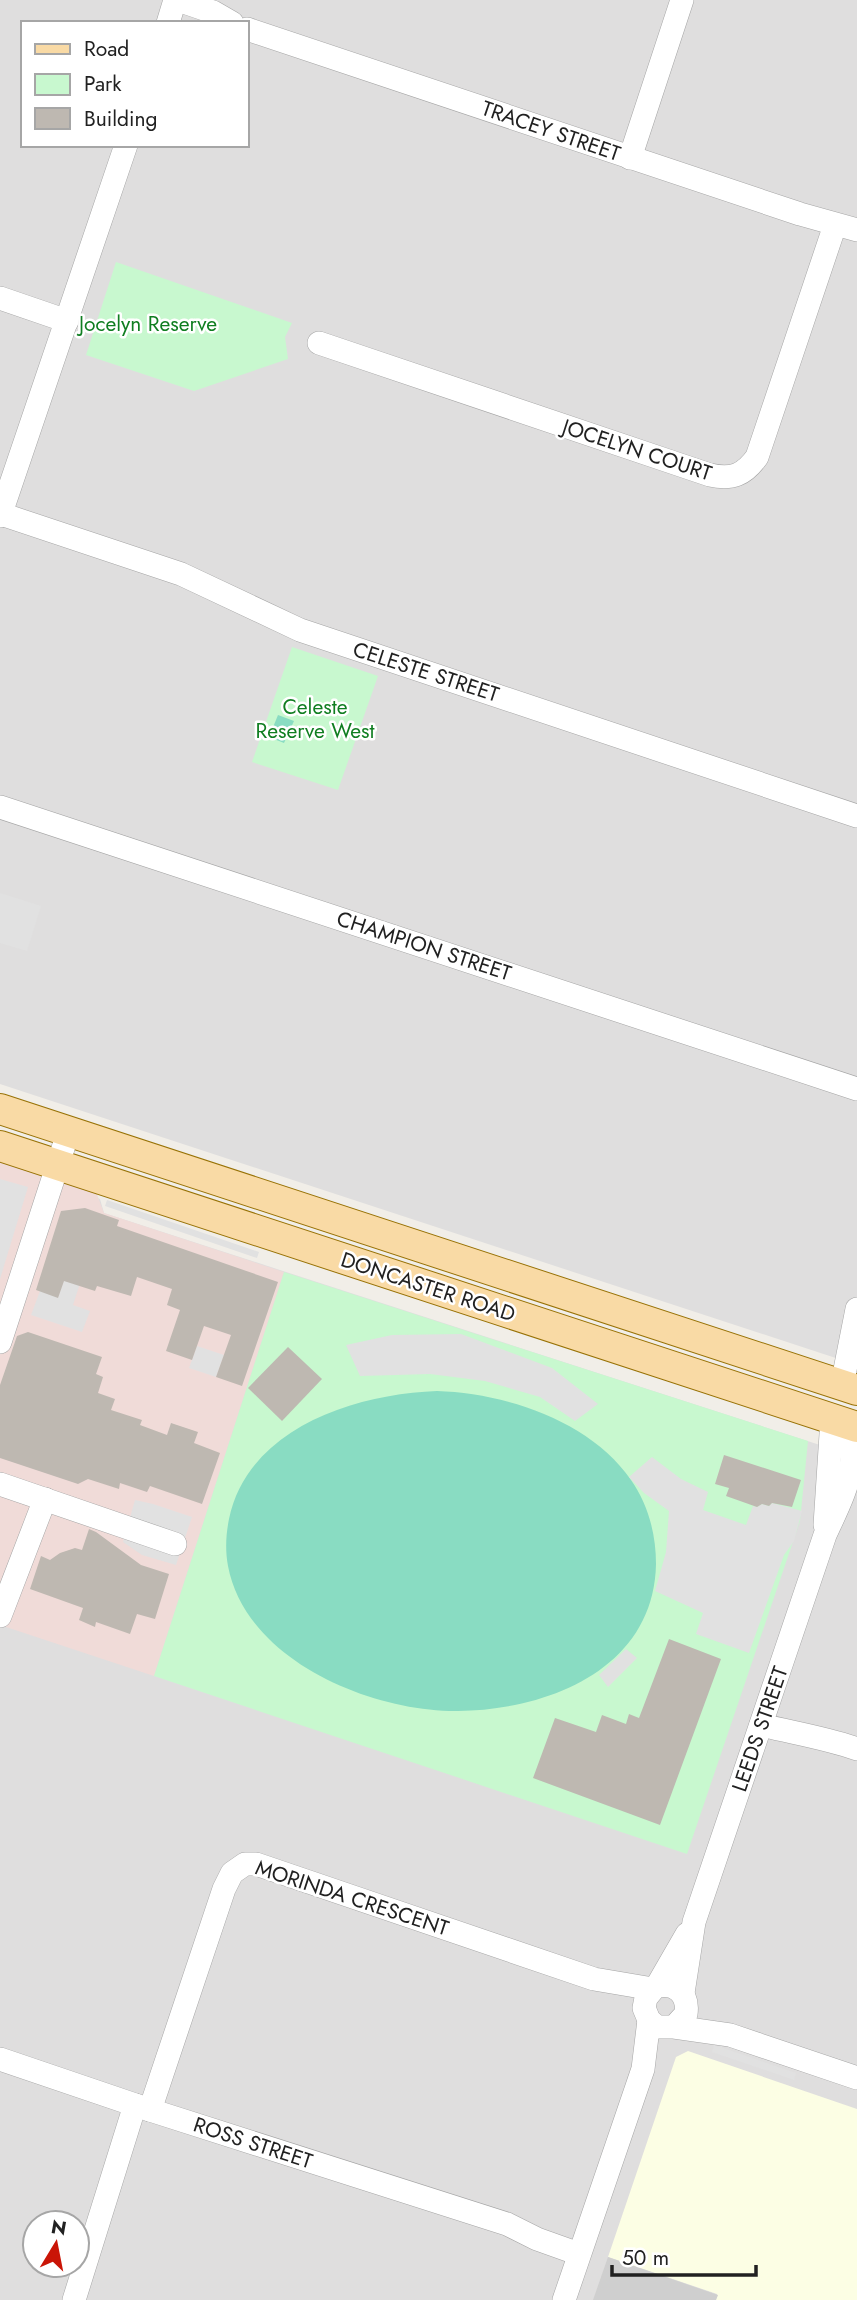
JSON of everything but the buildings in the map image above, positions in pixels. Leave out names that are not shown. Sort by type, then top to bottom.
[{"type":"main road","name":"DONCASTER ROAD","points":[[0,1109],[850,1387]]},
{"type":"main road","name":"DONCASTER ROAD","points":[[0,1146],[847,1424]]},
{"type":"main road","points":[[847,1424],[850,1387]]},
{"type":"street","points":[[630,158],[682,0]]},
{"type":"street","points":[[173,9],[203,21]]},
{"type":"street","points":[[173,9],[213,12],[229,21]]},
{"type":"street","name":"TRACEY STREET","points":[[248,29],[630,158],[857,230]]},
{"type":"street","points":[[0,515],[126,147]]},
{"type":"street","name":"JOCELYN COURT","points":[[319,344],[710,475],[731,477],[743,473],[757,457],[835,225]]},
{"type":"street","points":[[0,298],[67,321]]},
{"type":"street","name":"CELESTE STREET","points":[[0,515],[181,573],[300,630],[857,816]]},
{"type":"street","name":"CHAMPION STREET","points":[[0,807],[854,1087]]},
{"type":"street","points":[[0,1342],[68,1133]]},
{"type":"street","points":[[850,1387],[857,1310]]},
{"type":"street","name":"LEEDS STREET","points":[[564,2300],[825,1535],[847,1424]]},
{"type":"street","points":[[0,1484],[175,1544]]},
{"type":"street","points":[[0,1616],[45,1499]]},
{"type":"street","points":[[764,1718],[806,1737],[831,1740],[857,1749]]},
{"type":"street","name":"MORINDA CRESCENT","points":[[74,2300],[224,1889],[232,1873],[244,1864],[256,1864],[594,1979],[730,2035],[857,2078]]},
{"type":"street","name":"ROSS STREET","points":[[0,2059],[143,2108],[507,2224],[537,2239],[581,2249]]},
{"type":"shaded area","points":[[0,0],[857,0],[857,1365],[0,1084]]},
{"type":"shaded area","points":[[0,893],[41,906],[27,951],[0,943]]},
{"type":"shaded area","points":[[0,1158],[100,1199],[104,1213],[857,1457],[857,2300],[0,2300]]},
{"type":"shaded area","points":[[0,1158],[95,1189],[104,1213],[284,1272],[154,1676],[0,1625]]},
{"type":"shaded area","points":[[0,1179],[28,1187],[0,1279]]},
{"type":"shaded area","points":[[107,1200],[259,1252],[257,1258],[105,1206]]},
{"type":"shaded area","points":[[69,1266],[84,1271],[73,1305],[90,1311],[82,1332],[31,1315],[40,1291],[58,1297]]},
{"type":"shaded area","points":[[461,1334],[552,1368],[598,1404],[575,1421],[540,1397],[485,1381],[430,1374],[360,1376],[346,1345],[392,1335]]},
{"type":"shaded area","points":[[197,1346],[224,1355],[216,1377],[189,1368]]},
{"type":"shaded area","points":[[652,1457],[681,1479],[708,1492],[703,1510],[746,1525],[753,1506],[769,1506],[772,1503],[802,1511],[794,1541],[784,1555],[749,1653],[696,1634],[703,1613],[655,1591],[666,1552],[669,1511],[644,1493],[629,1477]]},
{"type":"shaded area","points":[[135,1500],[192,1517],[176,1565],[142,1555],[123,1542]]},
{"type":"shaded area","points":[[626,1649],[637,1658],[608,1687],[599,1675]]},
{"type":"shaded area","points":[[714,2045],[796,2073],[794,2080],[712,2052]]},
{"type":"shaded area","points":[[688,2051],[857,2109],[857,2300],[716,2300],[717,2294],[608,2257],[676,2057]]},
{"type":"shaded area","points":[[608,2257],[718,2295],[716,2300],[593,2300]]},
{"type":"green space","name":"Jocelyn Reserve","points":[[116,262],[292,323],[285,337],[288,359],[194,391],[86,355]]},
{"type":"green space","name":"Celeste Reserve West","points":[[292,647],[378,676],[338,790],[252,762]]},
{"type":"green space","points":[[278,715],[294,721],[284,743],[269,737]]},
{"type":"green space","points":[[284,1272],[808,1441],[800,1521],[687,1854],[154,1676]]},
{"type":"green space","points":[[437,1391],[490,1397],[518,1404],[570,1426],[614,1459],[637,1489],[646,1509],[653,1531],[656,1564],[651,1600],[637,1631],[616,1656],[590,1676],[560,1692],[492,1709],[458,1711],[424,1709],[388,1702],[352,1691],[286,1654],[259,1629],[240,1600],[228,1566],[227,1530],[240,1487],[258,1461],[282,1439],[309,1422],[340,1409],[373,1399]]}]
